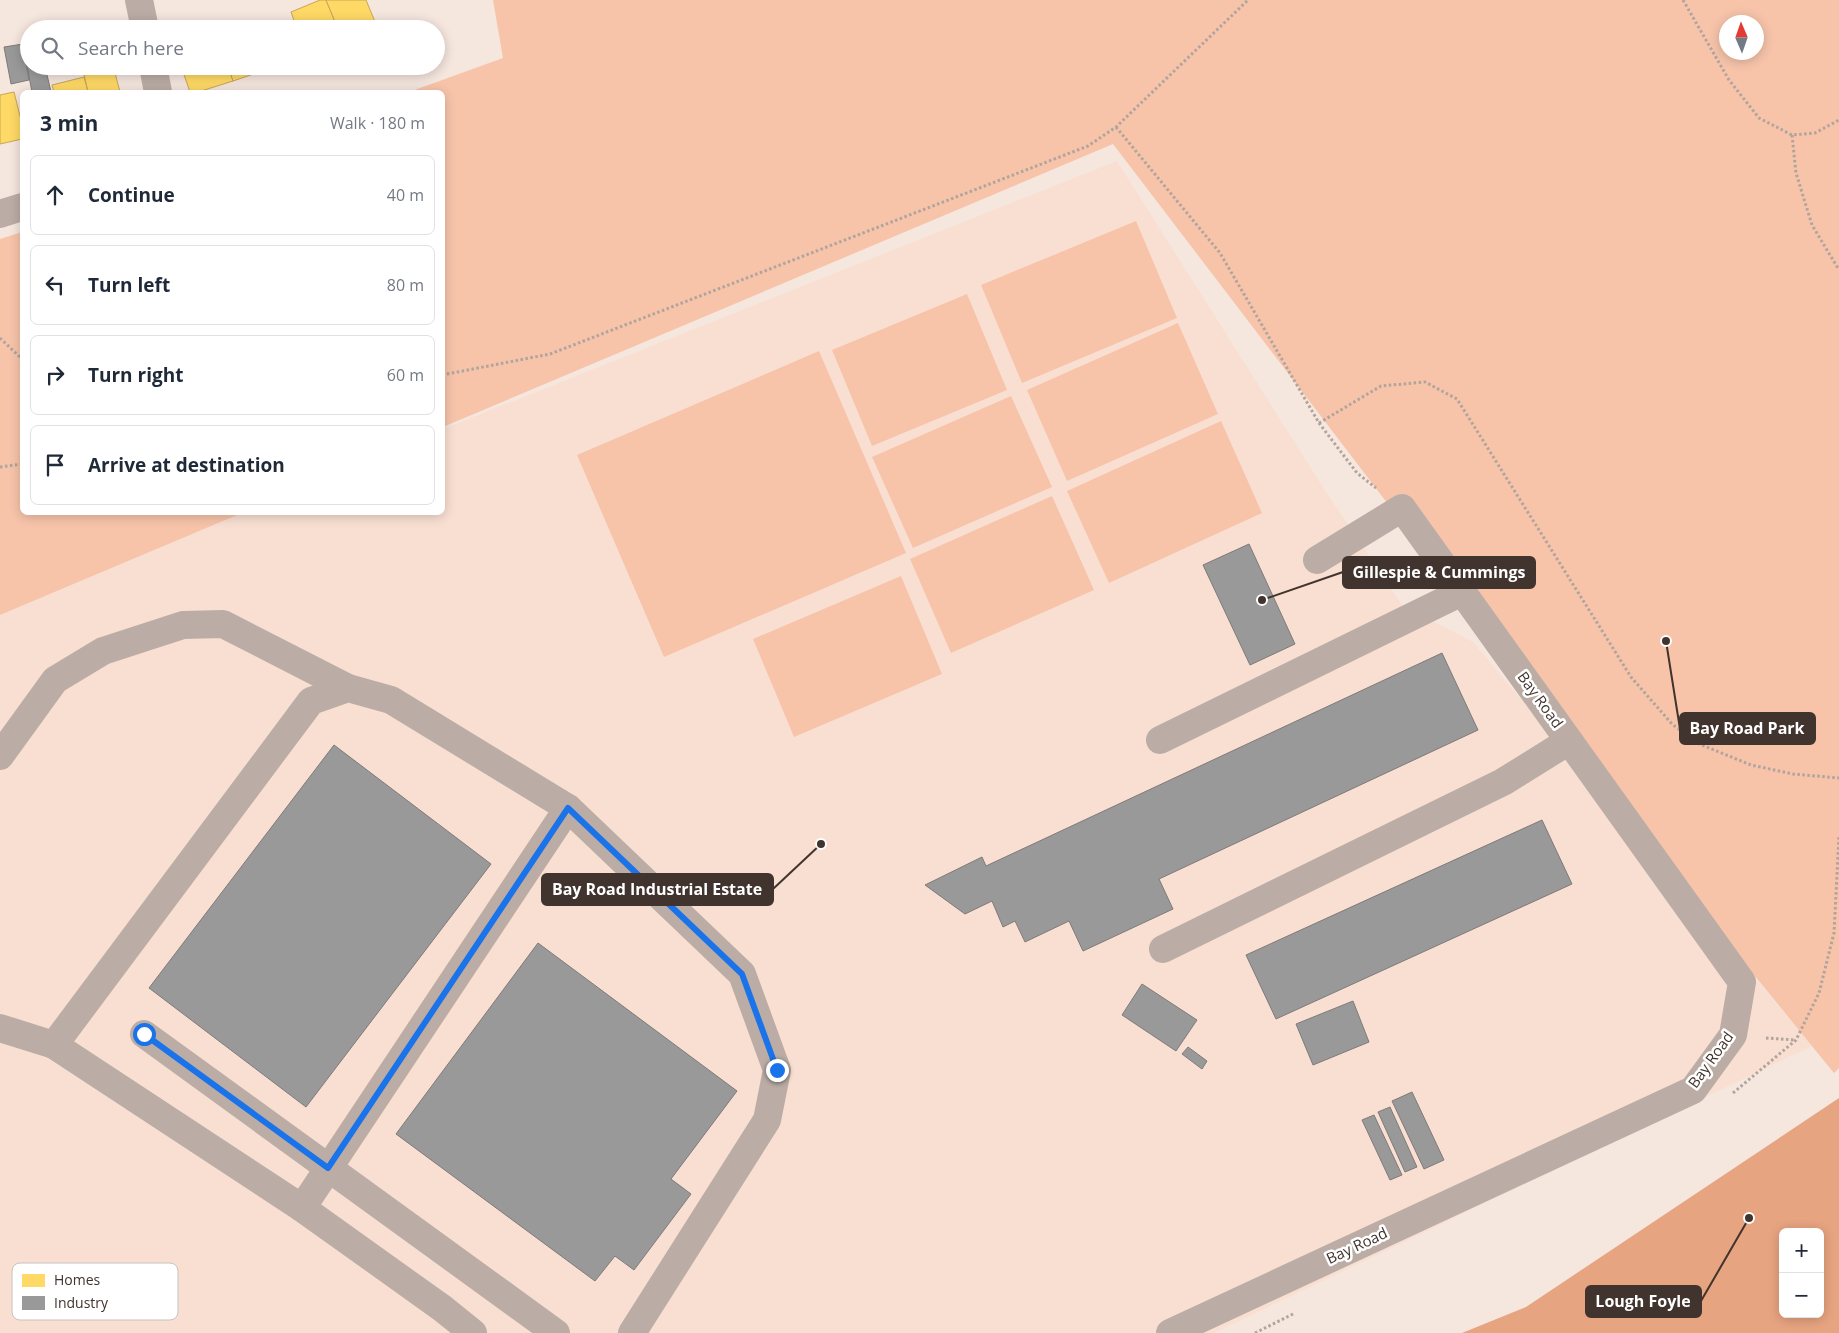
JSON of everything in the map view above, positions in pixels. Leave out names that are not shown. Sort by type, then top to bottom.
[{"type":"street","points":[[138,0],[143,20]]},
{"type":"street","points":[[155,75],[158,90]]},
{"type":"street","points":[[0,214],[20,208]]},
{"type":"street","points":[[1317,560],[1402,508]]},
{"type":"street","name":"Bay Road","points":[[1170,1333],[1693,1090],[1733,1035],[1742,982],[1402,508]]},
{"type":"street","points":[[1160,740],[1462,592]]},
{"type":"street","points":[[0,756],[55,680],[103,651],[183,625],[223,624],[348,688],[390,700],[568,808],[742,974],[777,1070],[767,1120],[632,1333]]},
{"type":"street","points":[[54,1045],[311,701],[348,688]]},
{"type":"street","points":[[1163,949],[1503,782],[1569,741]]},
{"type":"street","points":[[302,1208],[568,808]]},
{"type":"street","points":[[0,1028],[54,1045],[302,1208],[442,1308],[473,1333]]},
{"type":"street","points":[[144,1034],[556,1333]]},
{"type":"path","points":[[445,374],[550,354],[1088,146],[1116,127],[1248,0]]},
{"type":"path","points":[[1683,0],[1728,80],[1759,118],[1792,135],[1815,133],[1839,120]]},
{"type":"path","points":[[1116,127],[1220,253],[1319,423],[1357,473],[1402,508]]},
{"type":"path","points":[[1792,135],[1796,173],[1812,225],[1839,270]]},
{"type":"path","points":[[0,338],[20,357]]},
{"type":"path","points":[[1319,423],[1381,386],[1424,382],[1456,399],[1631,677],[1672,724],[1697,743],[1751,765],[1793,774],[1839,778]]},
{"type":"path","points":[[0,467],[20,464]]},
{"type":"shaded area","points":[[493,0],[1839,0],[1839,1068],[1834,1073],[1656,855],[1113,144],[445,426],[445,90],[415,90],[503,58]]},
{"type":"shaded area","points":[[1117,161],[1324,489],[1402,605],[1473,642],[1812,1046],[1214,1333],[0,1333],[0,615],[237,515],[445,515],[445,428]]},
{"type":"shaded area","points":[[1136,221],[1177,318],[1022,383],[981,285]]},
{"type":"shaded area","points":[[20,233],[20,515],[237,515],[0,615],[0,239]]},
{"type":"shaded area","points":[[967,294],[1007,390],[872,446],[832,350]]},
{"type":"shaded area","points":[[1178,323],[1218,414],[1067,481],[1027,390]]},
{"type":"shaded area","points":[[819,351],[906,553],[664,657],[577,455]]},
{"type":"shaded area","points":[[1011,396],[1052,487],[913,548],[872,457]]},
{"type":"shaded area","points":[[1221,421],[1262,513],[1109,583],[1067,491]]},
{"type":"shaded area","points":[[1052,496],[1094,590],[951,653],[910,559]]},
{"type":"shaded area","points":[[901,576],[942,674],[794,737],[753,639]]},
{"type":"shaded area","points":[[1839,1098],[1839,1333],[1462,1333],[1526,1307]]},
{"type":"building: Homes","points":[[320,0],[326,0],[334,20],[294,20],[291,12]]},
{"type":"building: Homes","points":[[326,0],[366,0],[374,20],[334,20]]},
{"type":"building: Homes","points":[[84,75],[116,75],[119,90],[88,90]]},
{"type":"building: Homes","points":[[184,75],[231,75],[233,81],[204,90],[189,90]]},
{"type":"building: Homes","points":[[231,75],[251,75],[233,81]]},
{"type":"building: Homes","points":[[84,77],[87,90],[53,90],[52,85]]},
{"type":"building: Homes","points":[[14,92],[20,116],[20,139],[0,144],[0,95]]},
{"type":"building: Industry","points":[[20,44],[20,75],[28,75],[29,80],[11,84],[4,47]]},
{"type":"building: Industry","points":[[29,75],[47,75],[51,90],[32,90]]},
{"type":"building: Industry","points":[[1249,544],[1295,644],[1250,665],[1203,565]]},
{"type":"building: Industry","points":[[1442,653],[1478,730],[1159,879],[1173,909],[1083,951],[1069,921],[1025,942],[1015,921],[1003,927],[992,901],[965,914],[925,885],[982,857],[986,866]]},
{"type":"building: Industry","points":[[334,745],[491,864],[306,1107],[149,988]]},
{"type":"building: Industry","points":[[1542,820],[1572,884],[1276,1019],[1246,955]]},
{"type":"building: Industry","points":[[538,943],[737,1091],[671,1179],[691,1194],[634,1270],[615,1256],[595,1281],[396,1134]]},
{"type":"building: Industry","points":[[1142,984],[1197,1020],[1176,1051],[1122,1015]]},
{"type":"building: Industry","points":[[1353,1001],[1369,1042],[1313,1065],[1296,1024]]},
{"type":"building: Industry","points":[[1188,1047],[1207,1061],[1202,1069],[1182,1054]]},
{"type":"building: Industry","points":[[1412,1092],[1444,1160],[1424,1169],[1392,1101]]},
{"type":"building: Industry","points":[[1390,1107],[1417,1167],[1405,1172],[1378,1112]]},
{"type":"building: Industry","points":[[1374,1115],[1402,1175],[1390,1180],[1362,1120]]},
{"type":"place","name":"Gillespie & Cummings","points":[[1262,600]]},
{"type":"place","name":"Bay Road Park","points":[[1666,641]]},
{"type":"place","name":"Bay Road Industrial Estate","points":[[821,844]]},
{"type":"place","name":"Lough Foyle","points":[[1749,1218]]},
{"type":"route","points":[[144,1034],[328,1168],[568,808],[742,974],[777,1070]]}]
